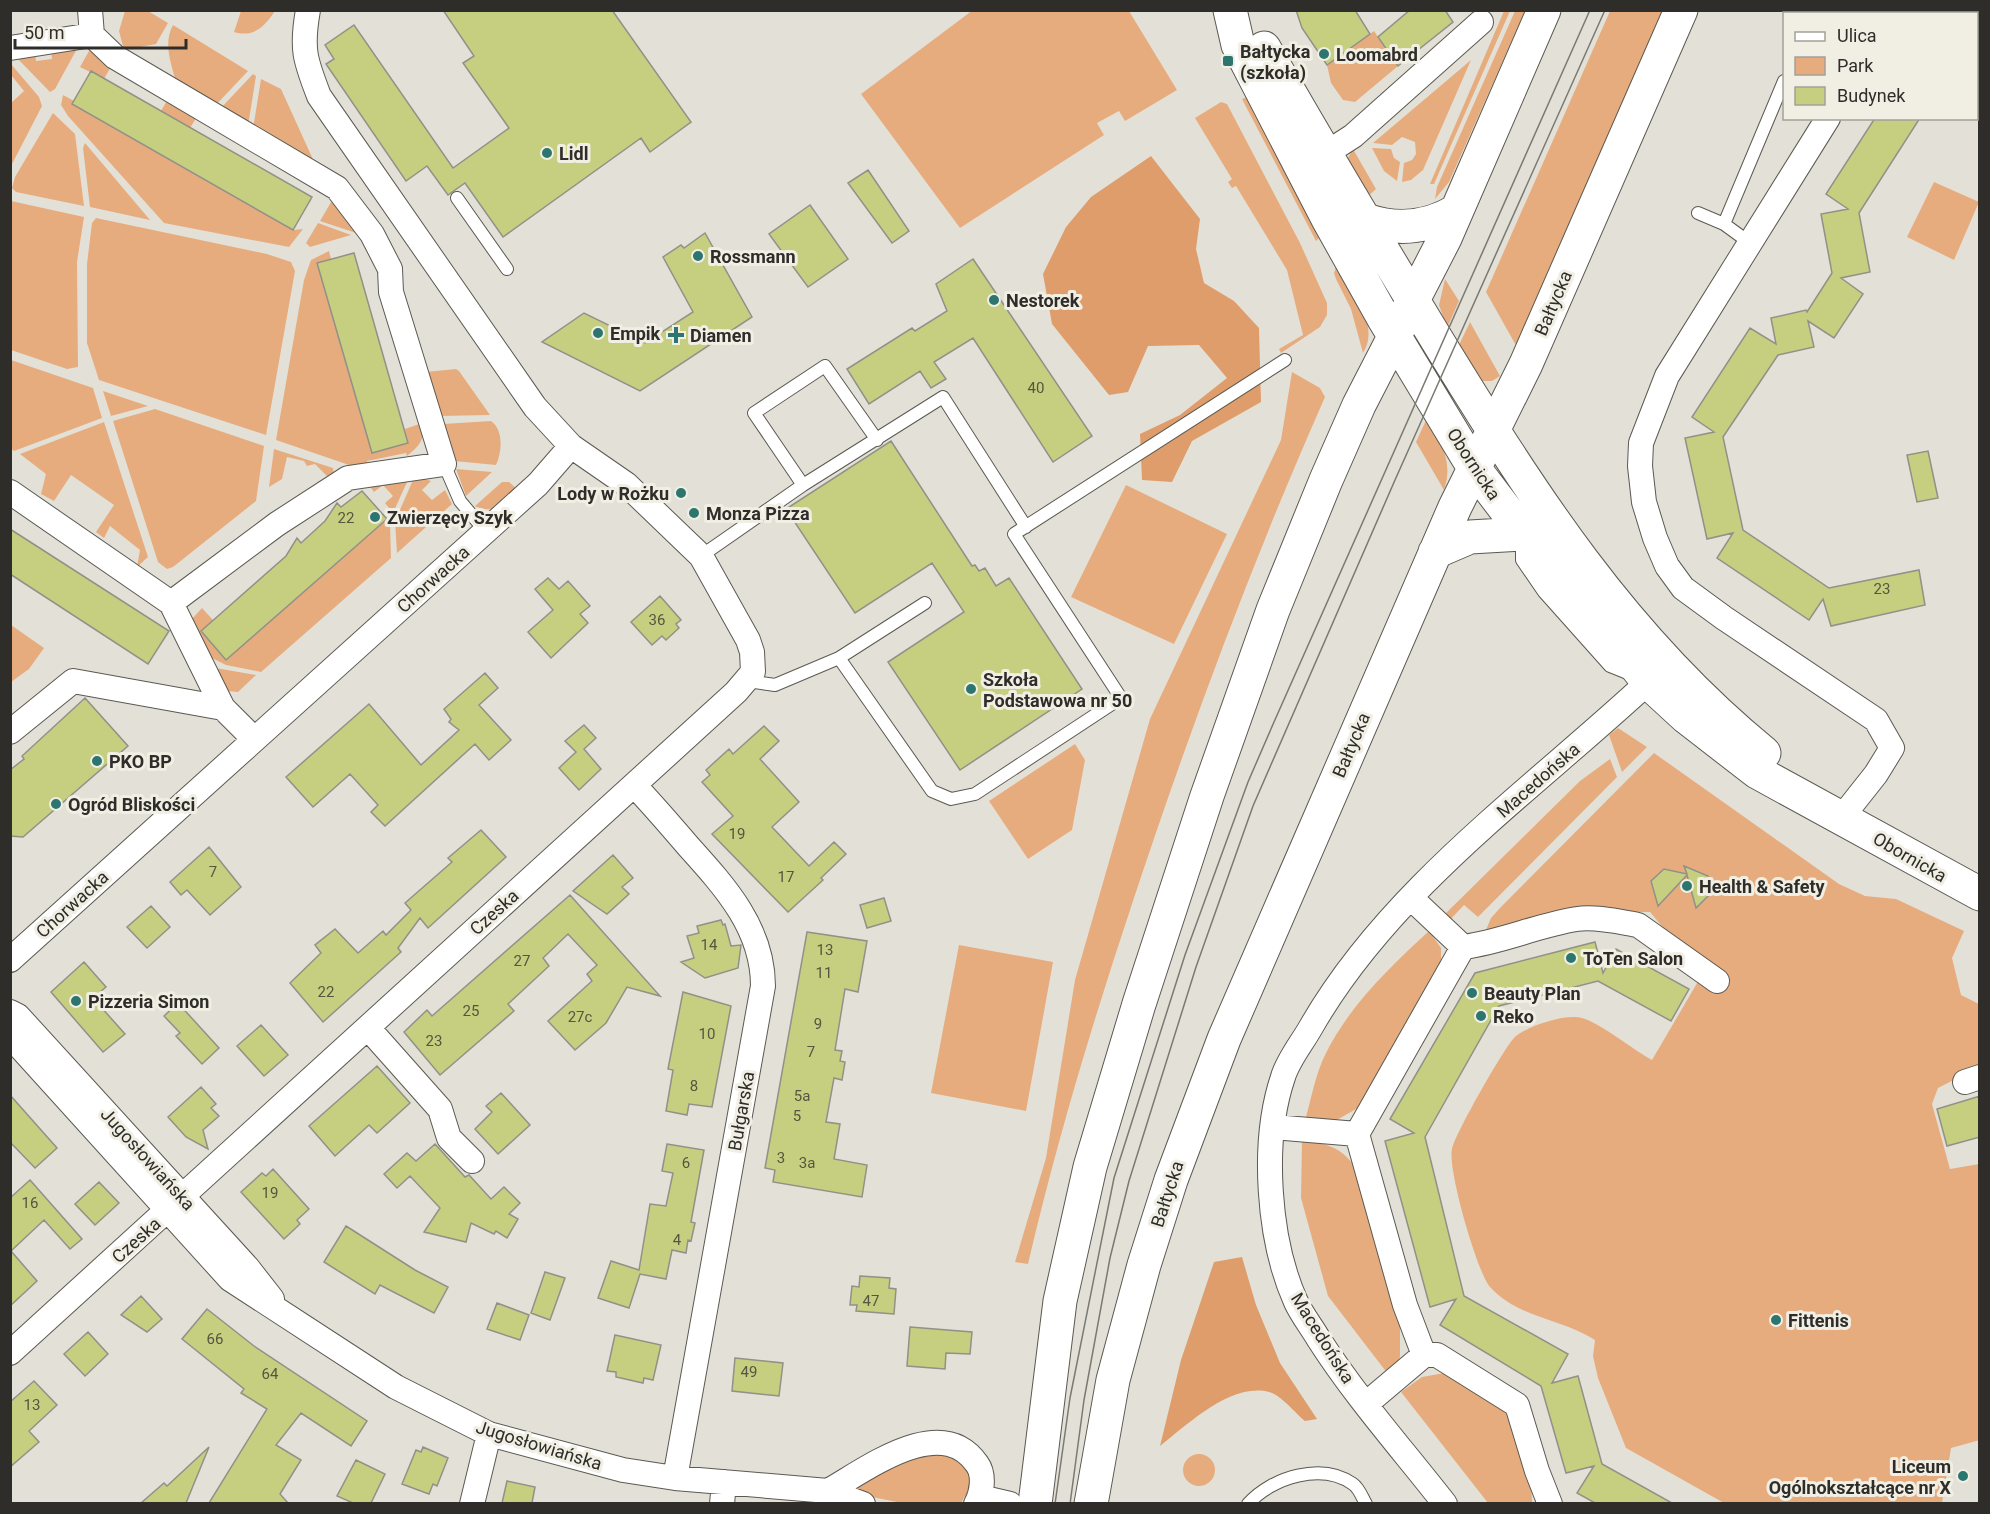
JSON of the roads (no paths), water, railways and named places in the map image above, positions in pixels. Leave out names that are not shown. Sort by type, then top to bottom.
[{"type":"main road","name":"Obornicka","points":[[1230,10],[1238,45],[1328,219],[1394,336],[1474,468],[1522,534],[1612,636],[1657,673],[1757,747],[1842,817],[1980,894]]},
{"type":"main road","name":"Obornicka","points":[[1237,10],[1257,37],[1493,432],[1657,673]]},
{"type":"main road","points":[[1035,1503],[1060,1301],[1090,1167],[1138,1004],[1207,796],[1273,610],[1354,415],[1456,211],[1544,10]]},
{"type":"main road","name":"Bałtycka","points":[[1090,1503],[1113,1380],[1171,1180],[1224,1039],[1435,552],[1526,364],[1681,10]]},
{"type":"main road","points":[[1366,220],[1389,226],[1416,226],[1437,221],[1456,211]]},
{"type":"main road","points":[[1435,552],[1470,537],[1522,534]]},
{"type":"street","points":[[90,10],[92,34],[115,57],[337,188],[352,206],[372,234],[390,269],[391,292],[444,464],[348,478],[278,524],[171,603]]},
{"type":"street","points":[[308,10],[303,35],[304,60],[320,96],[535,407],[571,446],[626,483],[701,556],[748,640],[753,664],[753,672],[748,681]]},
{"type":"street","points":[[1325,154],[1353,136],[1479,16]]},
{"type":"street","points":[[10,48],[92,34]]},
{"type":"street","points":[[1827,120],[1667,376],[1648,419],[1641,442],[1644,502],[1663,557],[1683,588],[1876,720],[1892,748],[1876,774],[1842,817]]},
{"type":"street","name":"Chorwacka","points":[[10,960],[486,532],[538,484],[571,446]]},
{"type":"street","points":[[10,492],[171,603],[223,708],[254,739]]},
{"type":"street","name":"Macedońska","points":[[1445,1503],[1333,1361],[1296,1303],[1282,1258],[1272,1201],[1270,1146],[1283,1076],[1328,998],[1352,964],[1410,898],[1498,814],[1657,673]]},
{"type":"street","points":[[10,732],[73,681],[223,708]]},
{"type":"street","name":"Czeska","points":[[10,1353],[748,681]]},
{"type":"street","name":"Bułgarska","points":[[634,785],[724,886],[749,925],[763,964],[763,986],[675,1478]]},
{"type":"street","points":[[1410,898],[1463,947]]},
{"type":"street","points":[[1463,947],[1492,943],[1579,918],[1627,923],[1638,925],[1717,981]]},
{"type":"street","points":[[1463,947],[1357,1134],[1405,1305],[1424,1355],[1437,1355],[1517,1405],[1537,1471],[1550,1503]]},
{"type":"street","name":"Jugosłowiańska","points":[[10,1012],[18,1016],[86,1106],[175,1205],[230,1280],[396,1387],[489,1434],[623,1470],[675,1478],[723,1492],[828,1491],[863,1503]]},
{"type":"street","points":[[368,1028],[440,1109],[450,1138],[472,1161]]},
{"type":"street","name":"Jugosłowiańska","points":[[10,1036],[86,1106]]},
{"type":"street","points":[[1273,1127],[1357,1134]]},
{"type":"street","name":"Macedońska","points":[[1366,1404],[1424,1355]]},
{"type":"street","points":[[472,1503],[489,1434]]},
{"type":"street","points":[[828,1491],[888,1457],[915,1445],[936,1441],[962,1449],[979,1465],[982,1480],[978,1500],[1010,1503]]},
{"type":"lane","points":[[1724,224],[1783,86]]},
{"type":"lane","points":[[457,198],[507,269]]},
{"type":"lane","points":[[1698,213],[1724,224],[1750,243]]},
{"type":"lane","points":[[839,658],[926,783],[944,798],[957,799],[975,794],[1121,698],[1014,534],[1285,360]]},
{"type":"lane","points":[[803,485],[754,413],[825,366],[877,440]]},
{"type":"lane","points":[[701,556],[803,485],[943,397],[1026,527]]},
{"type":"lane","points":[[444,464],[460,501],[486,532]]},
{"type":"lane","points":[[748,681],[775,685],[839,658],[926,603]]},
{"type":"lane","points":[[1248,1503],[1275,1483],[1304,1474],[1335,1475],[1355,1485],[1366,1503]]},
{"type":"tram line","points":[[1055,1504],[1070,1398],[1114,1178],[1185,955],[1248,782],[1590,10]]},
{"type":"tram line","points":[[1070,1504],[1084,1400],[1110,1258],[1129,1181],[1196,967],[1253,806],[1395,480],[1605,10]]},
{"type":"place","name":"Loomabrd","points":[[1324,54]]},
{"type":"place","name":"Bałtycka (szkoła)","points":[[1228,61]]},
{"type":"place","name":"Lidl","points":[[547,153]]},
{"type":"place","name":"Rossmann","points":[[698,256]]},
{"type":"place","name":"Nestorek","points":[[994,300]]},
{"type":"place","name":"Empik","points":[[598,333]]},
{"type":"place","name":"Diamen","points":[[676,335]]},
{"type":"place","name":"Lody w Rożku","points":[[681,493]]},
{"type":"place","name":"Monza Pizza","points":[[694,513]]},
{"type":"place","name":"Zwierzęcy Szyk","points":[[375,517]]},
{"type":"place","name":"Szkoła Podstawowa nr 50","points":[[971,689]]},
{"type":"place","name":"PKO BP","points":[[97,761]]},
{"type":"place","name":"Ogród Bliskości","points":[[56,804]]},
{"type":"place","name":"Health & Safety","points":[[1687,886]]},
{"type":"place","name":"ToTen Salon","points":[[1571,958]]},
{"type":"place","name":"Beauty Plan","points":[[1472,993]]},
{"type":"place","name":"Pizzeria Simon","points":[[76,1001]]},
{"type":"place","name":"Reko","points":[[1481,1016]]},
{"type":"place","name":"Fittenis","points":[[1776,1320]]},
{"type":"place","name":"Liceum Ogólnokształcące nr X","points":[[1963,1476]]}]
